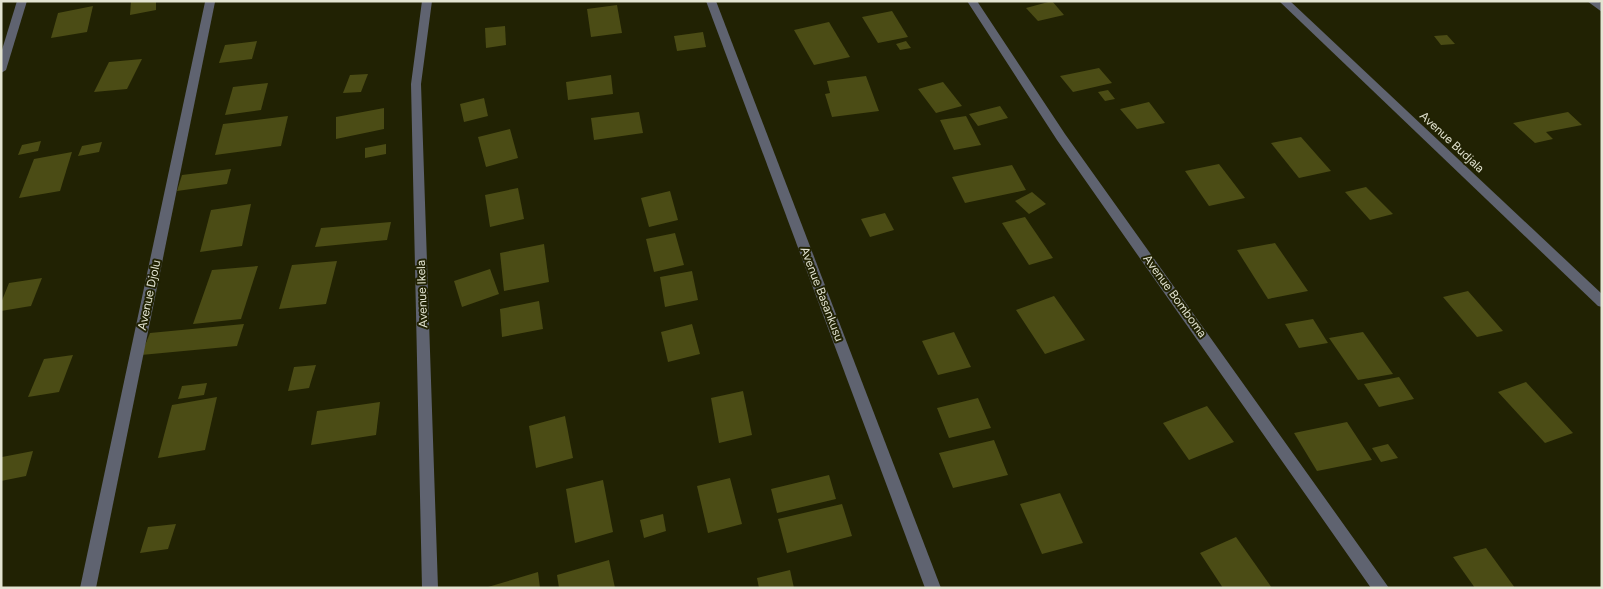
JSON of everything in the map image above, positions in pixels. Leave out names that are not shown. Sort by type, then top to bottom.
[{"type":"street","points":[[1,70],[22,1]]},
{"type":"street","name":"Avenue Ikela","points":[[427,1],[416,84],[430,588]]},
{"type":"street","name":"Avenue Basankusu","points":[[712,1],[933,588]]},
{"type":"street","name":"Avenue Bomboma","points":[[972,1],[1061,137],[1381,588]]},
{"type":"street","name":"Avenue Budjala","points":[[1284,1],[1602,302]]},
{"type":"street","points":[[1592,1],[1602,9]]},
{"type":"street","name":"Avenue Djolu","points":[[88,588],[210,2]]},
{"type":"building","points":[[131,1],[156,1],[156,10],[130,15]]},
{"type":"building","points":[[1052,1],[1064,15],[1038,21],[1026,8]]},
{"type":"building","points":[[617,5],[622,33],[591,37],[587,9]]},
{"type":"building","points":[[93,6],[87,32],[51,38],[58,13]]},
{"type":"building","points":[[892,11],[908,37],[878,43],[862,17]]},
{"type":"building","points":[[829,22],[850,57],[814,65],[794,30]]},
{"type":"building","points":[[505,26],[506,45],[486,48],[485,28]]},
{"type":"building","points":[[703,32],[706,47],[677,51],[674,36]]},
{"type":"building","points":[[1447,35],[1455,44],[1441,45],[1434,36]]},
{"type":"building","points":[[257,41],[252,59],[219,63],[225,45]]},
{"type":"building","points":[[906,41],[911,48],[900,50],[896,44]]},
{"type":"building","points":[[142,59],[127,89],[94,92],[109,62]]},
{"type":"building","points":[[1099,68],[1112,83],[1073,92],[1060,76]]},
{"type":"building","points":[[368,74],[361,92],[343,93],[350,75]]},
{"type":"building","points":[[611,75],[613,94],[568,100],[566,82]]},
{"type":"building","points":[[866,76],[879,111],[832,117],[825,94],[830,93],[827,81]]},
{"type":"building","points":[[943,82],[962,106],[936,113],[918,89]]},
{"type":"building","points":[[268,83],[261,110],[225,115],[233,87]]},
{"type":"building","points":[[1108,90],[1115,99],[1105,101],[1098,92]]},
{"type":"building","points":[[484,98],[488,116],[464,122],[460,104]]},
{"type":"building","points":[[1149,102],[1165,123],[1137,129],[1120,109]]},
{"type":"building","points":[[1000,106],[1008,118],[978,126],[969,114]]},
{"type":"building","points":[[384,108],[384,129],[336,139],[336,117]]},
{"type":"building","points":[[639,112],[643,133],[594,140],[591,118]]},
{"type":"building","points":[[1568,112],[1582,125],[1546,132],[1553,139],[1535,143],[1513,123]]},
{"type":"building","points":[[288,116],[281,146],[215,155],[223,124]]},
{"type":"building","points":[[966,116],[981,145],[954,150],[940,120]]},
{"type":"building","points":[[510,129],[518,158],[486,167],[478,137]]},
{"type":"building","points":[[1301,137],[1331,171],[1299,178],[1271,143]]},
{"type":"building","points":[[41,141],[38,151],[18,155],[22,145]]},
{"type":"building","points":[[102,142],[99,152],[78,156],[82,146]]},
{"type":"building","points":[[386,144],[386,154],[365,158],[365,148]]},
{"type":"building","points":[[72,152],[60,191],[19,198],[34,159]]},
{"type":"building","points":[[1219,164],[1245,198],[1209,206],[1185,171]]},
{"type":"building","points":[[1012,165],[1026,190],[965,203],[952,177]]},
{"type":"building","points":[[231,169],[227,184],[177,191],[182,175]]},
{"type":"building","points":[[1366,187],[1393,214],[1370,220],[1345,192]]},
{"type":"building","points":[[518,188],[524,219],[490,227],[485,195]]},
{"type":"building","points":[[670,191],[678,220],[649,227],[641,198]]},
{"type":"building","points":[[1032,192],[1046,204],[1029,214],[1015,201]]},
{"type":"building","points":[[251,204],[242,246],[200,252],[211,210]]},
{"type":"building","points":[[885,213],[894,230],[870,237],[861,219]]},
{"type":"building","points":[[1025,217],[1053,258],[1029,265],[1002,223]]},
{"type":"building","points":[[391,222],[387,240],[315,247],[321,228]]},
{"type":"building","points":[[675,233],[684,265],[654,272],[646,239]]},
{"type":"building","points":[[1275,243],[1308,291],[1268,299],[1237,250]]},
{"type":"building","points":[[544,244],[549,282],[504,291],[500,253]]},
{"type":"building","points":[[337,261],[326,304],[279,309],[292,265]]},
{"type":"building","points":[[258,266],[241,319],[193,324],[212,270]]},
{"type":"building","points":[[490,269],[499,294],[462,307],[454,281]]},
{"type":"building","points":[[692,271],[698,300],[665,307],[660,277]]},
{"type":"building","points":[[42,278],[31,306],[1,311],[1,303],[9,283]]},
{"type":"building","points":[[1468,291],[1503,331],[1477,337],[1443,297]]},
{"type":"building","points":[[1054,296],[1085,340],[1045,354],[1016,310]]},
{"type":"building","points":[[539,301],[543,329],[502,337],[500,309]]},
{"type":"building","points":[[1313,319],[1328,343],[1299,348],[1285,324]]},
{"type":"building","points":[[244,324],[237,346],[141,355],[150,333]]},
{"type":"building","points":[[692,324],[700,354],[668,362],[661,332]]},
{"type":"building","points":[[954,332],[971,367],[938,375],[922,341]]},
{"type":"building","points":[[1363,332],[1393,374],[1358,380],[1329,338]]},
{"type":"building","points":[[73,355],[59,392],[28,397],[44,359]]},
{"type":"building","points":[[316,365],[309,388],[288,391],[294,367]]},
{"type":"building","points":[[1399,377],[1414,399],[1379,407],[1364,384]]},
{"type":"building","points":[[1526,382],[1573,433],[1545,443],[1498,392]]},
{"type":"building","points":[[207,383],[204,395],[178,399],[182,386]]},
{"type":"building","points":[[743,391],[752,435],[719,443],[711,398]]},
{"type":"building","points":[[217,397],[205,450],[158,458],[172,405]]},
{"type":"building","points":[[978,398],[991,428],[949,438],[937,408]]},
{"type":"building","points":[[380,402],[376,435],[311,445],[317,411]]},
{"type":"building","points":[[1207,406],[1234,442],[1189,460],[1163,423]]},
{"type":"building","points":[[565,416],[573,458],[536,468],[529,426]]},
{"type":"building","points":[[1347,422],[1372,460],[1317,471],[1294,433]]},
{"type":"building","points":[[994,440],[1008,475],[953,488],[939,453]]},
{"type":"building","points":[[1388,444],[1398,458],[1381,462],[1372,448]]},
{"type":"building","points":[[33,451],[26,476],[1,481],[2,457]]},
{"type":"building","points":[[829,475],[836,499],[777,513],[771,489]]},
{"type":"building","points":[[730,478],[742,524],[708,533],[697,486]]},
{"type":"building","points":[[603,480],[613,532],[575,543],[566,489]]},
{"type":"building","points":[[1060,493],[1083,543],[1042,554],[1020,504]]},
{"type":"building","points":[[842,504],[852,536],[787,553],[778,519]]},
{"type":"building","points":[[663,514],[666,531],[644,538],[640,520]]},
{"type":"building","points":[[176,524],[168,549],[140,553],[148,527]]},
{"type":"building","points":[[1236,537],[1272,588],[1223,588],[1200,553]]},
{"type":"building","points":[[1486,548],[1515,588],[1475,588],[1453,557]]},
{"type":"building","points":[[609,560],[615,588],[559,588],[557,575]]},
{"type":"building","points":[[790,570],[794,588],[759,588],[757,578]]},
{"type":"building","points":[[538,572],[540,588],[488,588],[488,587]]}]
